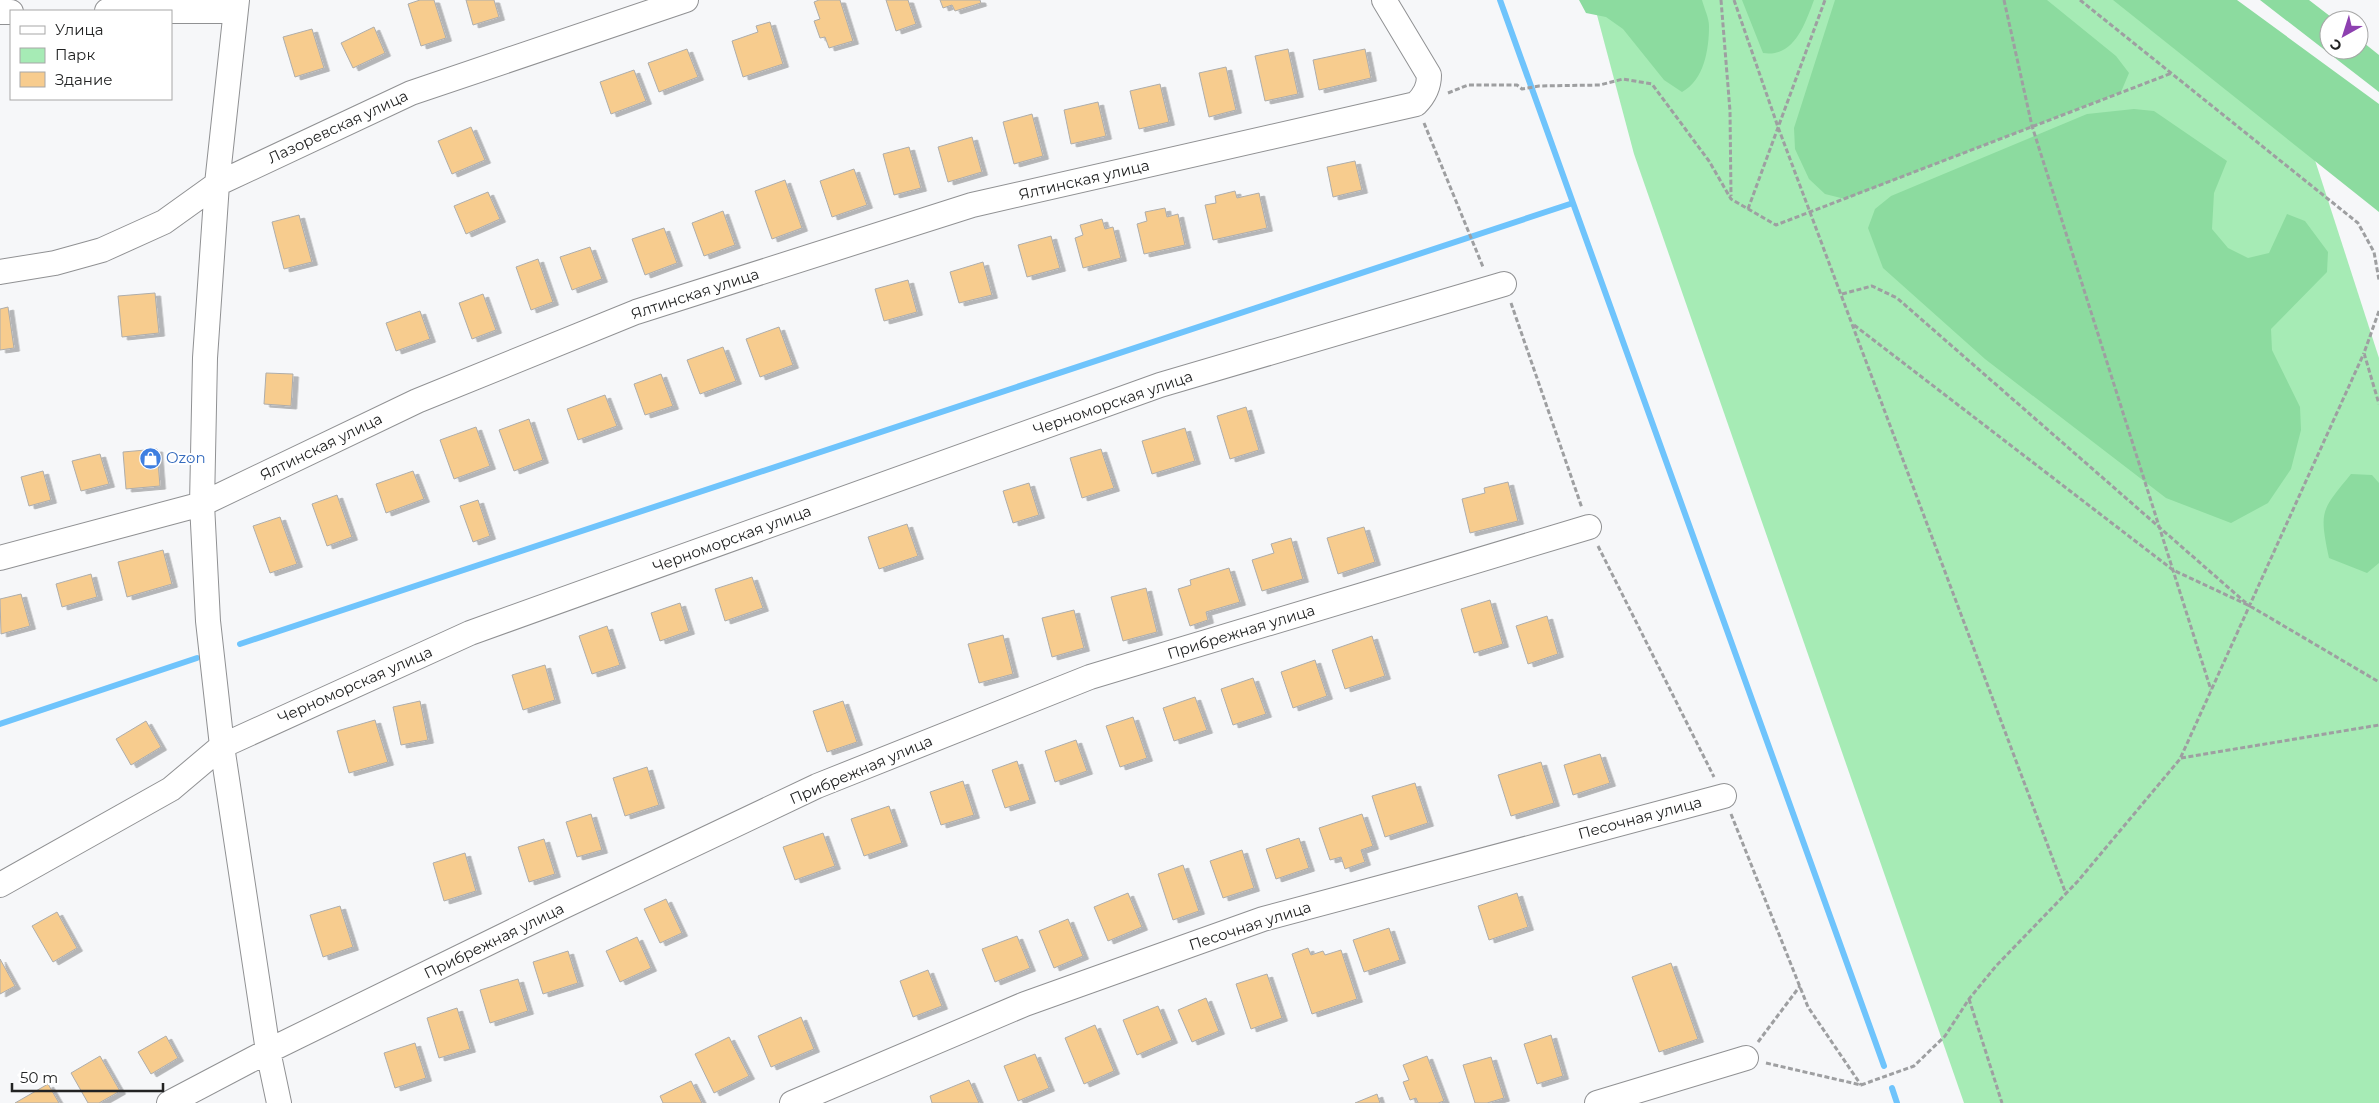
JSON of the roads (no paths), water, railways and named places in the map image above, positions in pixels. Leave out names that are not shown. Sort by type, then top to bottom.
[{"type":"street","name":"Лазоревская улица","points":[[0,272],[55,263],[102,250],[164,222],[217,184],[411,93],[686,0]]},
{"type":"street","name":"Ялтинская улица","points":[[0,558],[202,504],[417,402],[636,312],[972,206],[1416,104],[1424,96],[1429,85],[1429,74],[1384,0]]},
{"type":"street","points":[[129,10],[236,5],[217,184],[205,358],[202,504],[208,620],[222,746],[268,1051],[280,1103]]},
{"type":"street","name":"Черноморская улица","points":[[0,885],[171,789],[222,746],[470,633],[1160,385],[1498,286]]},
{"type":"street","name":"Прибрежная улица","points":[[169,1103],[268,1051],[558,909],[818,786],[1090,677],[1589,527]]},
{"type":"street","name":"Песочная улица","points":[[792,1103],[1025,1004],[1263,918],[1724,796]]},
{"type":"street","points":[[1597,1103],[1746,1058]]},
{"type":"waterway","points":[[1500,0],[1573,203]]},
{"type":"waterway","points":[[240,644],[1573,203],[1884,1066]]},
{"type":"waterway","points":[[0,724],[197,658]]},
{"type":"waterway","points":[[1892,1088],[1897,1103]]},
{"type":"place","name":"Ozon","points":[[150,458]]}]
